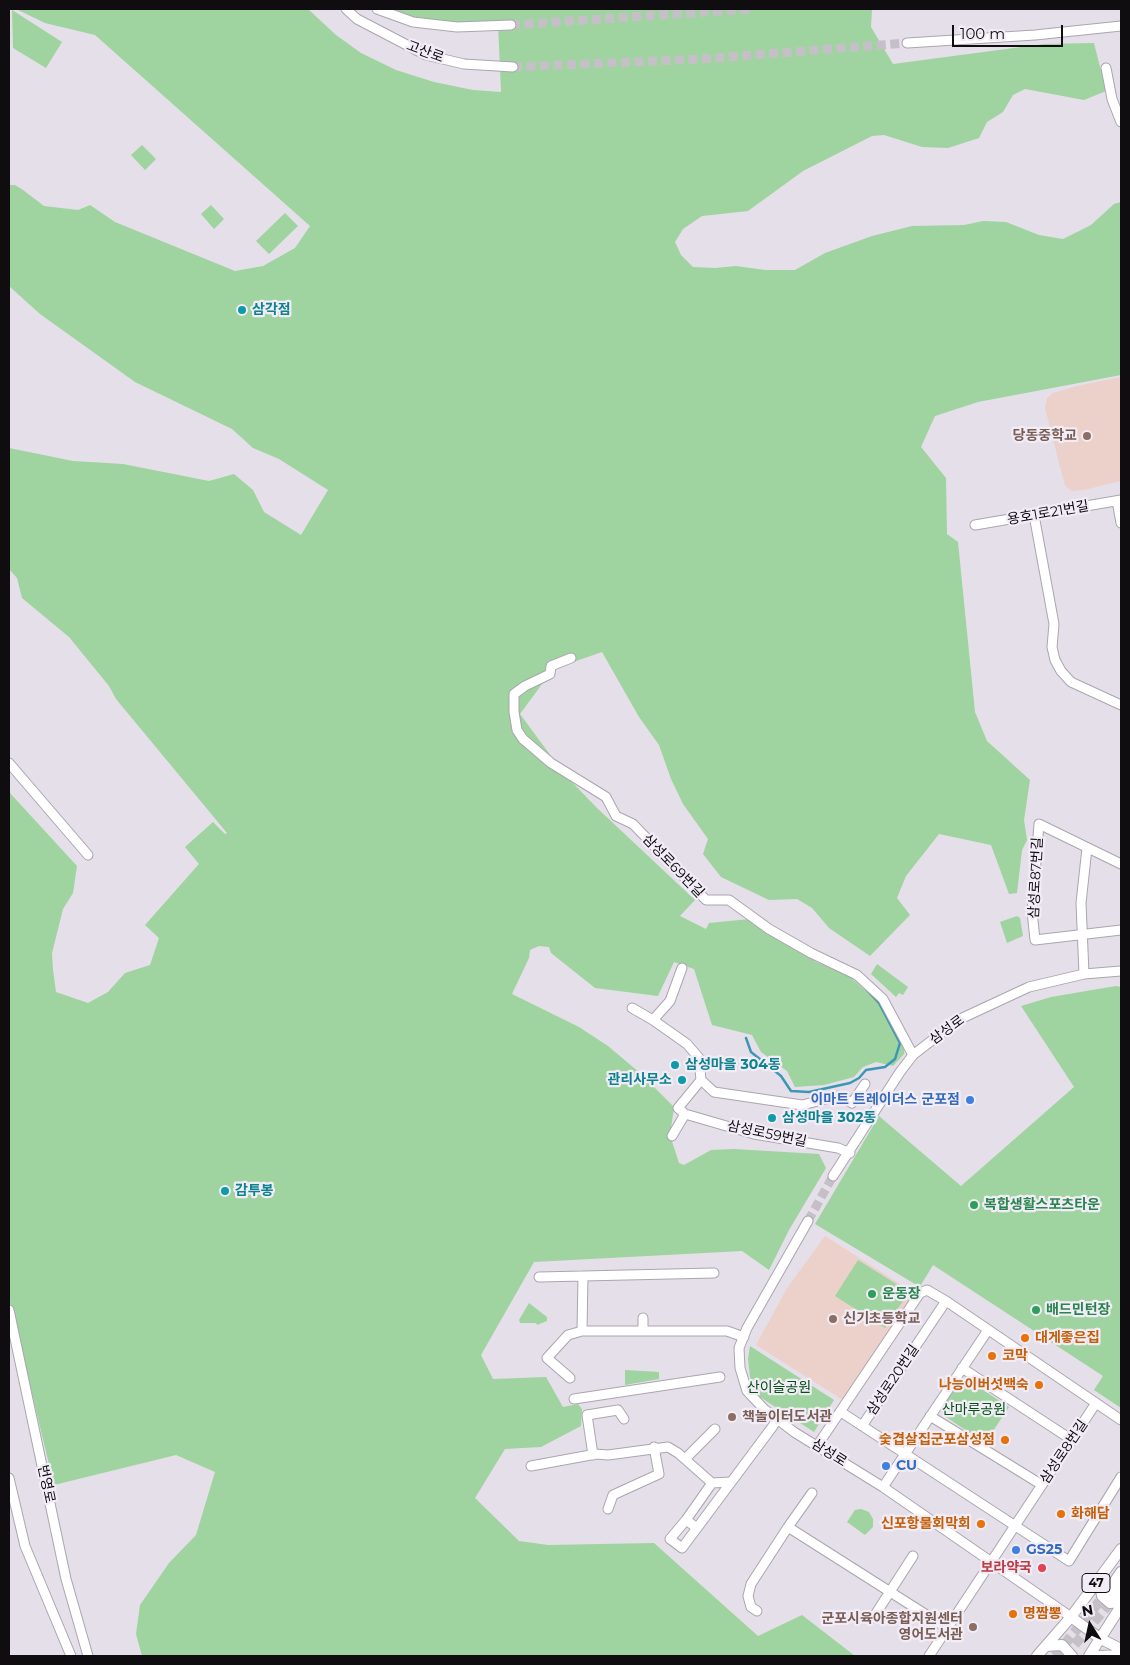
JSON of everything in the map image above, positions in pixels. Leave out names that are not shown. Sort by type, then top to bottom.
[{"type":"main road","name":"47","points":[[1037,1656],[1071,1617],[1121,1549]]},
{"type":"main road","name":"47","points":[[1117,1601],[1121,1572]]},
{"type":"main road","points":[[1099,1579],[1102,1596],[1110,1602],[1117,1601],[1121,1626]]},
{"type":"main road","name":"47","points":[[1089,1656],[1102,1639],[1121,1587]]},
{"type":"main road","points":[[1071,1617],[1102,1639],[1121,1649]]},
{"type":"main road","points":[[1046,1646],[1062,1645],[1072,1656]]},
{"type":"main road","points":[[1099,1656],[1121,1656]]},
{"type":"street","name":"고산로","points":[[346,9],[357,19],[426,55],[464,64],[513,67]]},
{"type":"street","name":"고산로","points":[[377,9],[413,22],[457,28],[511,25]]},
{"type":"street","points":[[907,43],[1035,36],[1121,26]]},
{"type":"street","points":[[1106,68],[1112,99],[1121,122]]},
{"type":"street","points":[[1112,99],[1121,97]]},
{"type":"street","points":[[1119,501],[1121,523]]},
{"type":"street","name":"용호1로21번길","points":[[975,525],[1119,501]]},
{"type":"street","points":[[1034,515],[1054,624],[1052,647],[1055,660],[1061,671],[1071,682],[1121,705]]},
{"type":"street","name":"삼성로69번길","points":[[571,658],[551,666],[550,674],[525,686],[514,694],[517,730],[522,739],[551,763],[606,797],[616,816],[633,824],[706,900],[729,900],[769,929],[811,953],[857,975],[883,999],[913,1055]]},
{"type":"street","points":[[9,763],[88,855]]},
{"type":"street","name":"삼성로87번길","points":[[1121,864],[1039,824],[1032,911],[1035,940],[1121,930]]},
{"type":"street","points":[[1084,974],[1080,934],[1084,865],[1088,848]]},
{"type":"street","points":[[654,1020],[670,1001],[682,968]]},
{"type":"street","name":"삼성로","points":[[834,1176],[900,1072],[913,1055],[958,1020],[980,1008],[1029,987],[1084,974],[1121,971]]},
{"type":"street","points":[[632,1008],[654,1020],[687,1044],[699,1058],[701,1080],[681,1111],[672,1136]]},
{"type":"street","points":[[701,1080],[714,1092],[802,1105],[838,1096],[852,1103],[865,1084]]},
{"type":"street","name":"삼성로59번길","points":[[681,1111],[754,1134],[838,1148],[850,1153]]},
{"type":"street","name":"삼성로","points":[[808,1221],[739,1348],[740,1368],[747,1391],[764,1409],[778,1420],[883,1487],[1071,1617]]},
{"type":"street","points":[[539,1277],[714,1273]]},
{"type":"street","points":[[582,1331],[584,1276]]},
{"type":"street","points":[[817,1446],[922,1290],[927,1290],[946,1301],[1121,1420]]},
{"type":"street","name":"삼성로20번길","points":[[862,1426],[946,1301]]},
{"type":"street","name":"번영로","points":[[9,1310],[66,1579],[88,1656]]},
{"type":"street","points":[[643,1318],[643,1331]]},
{"type":"street","points":[[883,1487],[988,1330]]},
{"type":"street","points":[[570,1378],[547,1358],[568,1335],[582,1331],[727,1331],[744,1337]]},
{"type":"street","points":[[962,1368],[1072,1440]]},
{"type":"street","points":[[574,1399],[720,1377]]},
{"type":"street","name":"삼성로8번길","points":[[929,1656],[1096,1403]]},
{"type":"street","points":[[593,1455],[587,1415],[618,1410],[624,1419]]},
{"type":"street","name":"삼성로20번길","points":[[841,1412],[1015,1526]]},
{"type":"street","points":[[930,1416],[1042,1485]]},
{"type":"street","points":[[712,1483],[670,1539],[682,1548],[778,1420]]},
{"type":"street","points":[[685,1459],[715,1429]]},
{"type":"street","points":[[531,1466],[593,1455],[608,1455],[654,1447],[668,1447],[712,1483],[731,1482]]},
{"type":"street","points":[[608,1509],[613,1494],[659,1474],[654,1447]]},
{"type":"street","points":[[1015,1526],[1069,1561],[1121,1477]]},
{"type":"street","points":[[9,1478],[25,1546],[71,1656]]},
{"type":"street","points":[[756,1611],[750,1607],[748,1596],[751,1584],[788,1526],[812,1493]]},
{"type":"street","points":[[686,1520],[697,1528]]},
{"type":"street","points":[[788,1526],[947,1628]]},
{"type":"street","points":[[873,1618],[913,1556]]},
{"type":"shaded area","name":"당동중학교","points":[[1121,377],[1121,481],[1072,491],[1065,486],[1045,408],[1047,398],[1053,393],[1077,386]]},
{"type":"shaded area","name":"신기초등학교","points":[[825,1236],[914,1293],[843,1400],[756,1345],[787,1288]]},
{"type":"green space","points":[[16,9],[308,9],[336,35],[361,53],[396,70],[434,82],[473,90],[501,92],[498,22],[474,25],[421,22],[386,9],[872,9],[871,27],[893,64],[1044,44],[1094,43],[1106,91],[1084,100],[1025,89],[1013,95],[1003,112],[987,122],[979,138],[948,148],[922,147],[884,135],[872,136],[803,171],[748,211],[702,216],[683,229],[675,242],[681,255],[693,267],[715,268],[736,266],[765,270],[795,270],[825,253],[872,236],[912,226],[964,225],[983,221],[1006,222],[1039,235],[1063,239],[1091,225],[1114,204],[1121,202],[1121,375],[978,402],[935,416],[921,447],[946,478],[947,534],[958,542],[975,712],[987,741],[1030,780],[1024,820],[1027,840],[1022,850],[1017,893],[1009,894],[991,845],[939,834],[906,876],[897,898],[910,915],[870,956],[829,928],[812,908],[797,899],[769,900],[721,877],[703,854],[708,839],[683,804],[671,779],[659,745],[639,717],[602,652],[553,669],[520,714],[565,775],[597,808],[695,900],[680,916],[706,929],[709,923],[750,919],[816,962],[847,974],[885,1008],[905,1043],[904,1054],[893,1066],[876,1062],[863,1067],[854,1077],[824,1085],[795,1087],[787,1071],[761,1052],[752,1035],[712,1025],[694,969],[674,962],[658,996],[595,988],[551,953],[549,947],[539,946],[530,950],[529,958],[512,994],[579,1027],[608,1046],[640,1073],[674,1107],[670,1135],[679,1163],[684,1165],[711,1150],[734,1149],[819,1154],[826,1168],[789,1230],[769,1270],[742,1251],[534,1262],[481,1355],[493,1379],[546,1377],[563,1407],[578,1404],[582,1409],[581,1426],[541,1447],[505,1449],[475,1498],[519,1541],[548,1545],[654,1543],[758,1636],[802,1615],[855,1656],[142,1656],[136,1634],[140,1605],[169,1563],[196,1535],[215,1472],[176,1455],[54,1485],[9,1298],[9,792],[77,866],[73,893],[63,909],[52,953],[53,970],[56,992],[88,1003],[108,992],[125,973],[150,965],[159,938],[145,925],[199,864],[185,847],[213,822],[225,834],[227,833],[116,699],[109,686],[69,637],[22,598],[17,578],[9,569],[9,448],[73,461],[123,464],[209,481],[234,474],[253,490],[264,512],[301,535],[328,490],[279,459],[253,448],[232,429],[135,382],[40,314],[9,286],[9,185],[15,185],[44,206],[78,210],[90,205],[115,222],[235,271],[263,266],[295,248],[310,226],[95,35],[45,23]]},
{"type":"green space","points":[[12,10],[62,42],[46,68],[13,48]]},
{"type":"green space","points":[[142,145],[156,159],[145,170],[131,155]]},
{"type":"green space","points":[[211,205],[224,219],[214,229],[201,214]]},
{"type":"green space","points":[[285,213],[298,226],[269,254],[256,241]]},
{"type":"green space","points":[[1017,916],[1020,918],[1023,936],[1007,943],[1000,922]]},
{"type":"green space","points":[[877,964],[908,987],[903,995],[899,993],[896,997],[871,974]]},
{"type":"green space","name":"복합생활스포츠타운","points":[[1116,986],[1121,987],[1121,1408],[1094,1390],[1103,1376],[933,1265],[916,1293],[915,1284],[815,1224],[879,1116],[961,1186],[1074,1087],[1021,1006],[1051,997]]},
{"type":"green space","name":"운동장","points":[[858,1260],[909,1292],[885,1328],[835,1296]]},
{"type":"green space","points":[[529,1303],[547,1317],[547,1321],[537,1325],[536,1323],[520,1323],[519,1320]]},
{"type":"green space","name":"산이슬공원","points":[[750,1346],[834,1400],[814,1432],[760,1397],[750,1377],[748,1359]]},
{"type":"green space","points":[[625,1370],[659,1372],[659,1379],[625,1385]]},
{"type":"green space","name":"산마루공원","points":[[965,1378],[1009,1407],[985,1443],[943,1415],[941,1410],[961,1379]]},
{"type":"green space","points":[[861,1509],[869,1512],[873,1519],[873,1527],[865,1535],[847,1522],[855,1510]]},
{"type":"waterway","points":[[746,1038],[751,1052],[781,1076],[791,1091],[809,1092],[850,1083],[859,1078],[866,1070],[885,1067],[895,1059],[900,1043],[879,1003],[865,988]]},
{"type":"tunnel","points":[[511,25],[752,9]]},
{"type":"tunnel","points":[[513,67],[701,59],[907,43]]},
{"type":"tunnel","points":[[808,1221],[833,1176]]},
{"type":"tunnel","points":[[1055,1656],[1108,1591]]},
{"type":"tunnel","points":[[1065,1656],[1114,1598]]},
{"type":"place","name":"삼각점","points":[[242,310]]},
{"type":"place","name":"당동중학교","points":[[1087,436]]},
{"type":"place","name":"삼성마을 304동","points":[[675,1065]]},
{"type":"place","name":"관리사무소","points":[[682,1080]]},
{"type":"place","name":"이마트 트레이더스 군포점","points":[[970,1100]]},
{"type":"place","name":"삼성마을 302동","points":[[772,1118]]},
{"type":"place","name":"감투봉","points":[[225,1191]]},
{"type":"place","name":"복합생활스포츠타운","points":[[974,1205]]},
{"type":"place","name":"운동장","points":[[872,1294]]},
{"type":"place","name":"배드민턴장","points":[[1036,1310]]},
{"type":"place","name":"신기초등학교","points":[[833,1319]]},
{"type":"place","name":"대게좋은집","points":[[1025,1338]]},
{"type":"place","name":"코막","points":[[992,1356]]},
{"type":"place","name":"나능이버섯백숙","points":[[1039,1385]]},
{"type":"place","name":"책놀이터도서관","points":[[732,1417]]},
{"type":"place","name":"숯겹살집군포삼성점","points":[[1005,1440]]},
{"type":"place","name":"CU","points":[[886,1466]]},
{"type":"place","name":"화해담","points":[[1061,1514]]},
{"type":"place","name":"신포항물회막회","points":[[981,1524]]},
{"type":"place","name":"GS25","points":[[1016,1550]]},
{"type":"place","name":"보라약국","points":[[1042,1568]]},
{"type":"place","name":"명짬뽕","points":[[1013,1614]]},
{"type":"place","name":"군포시육아종합지원센터 영어도서관","points":[[973,1627]]}]
